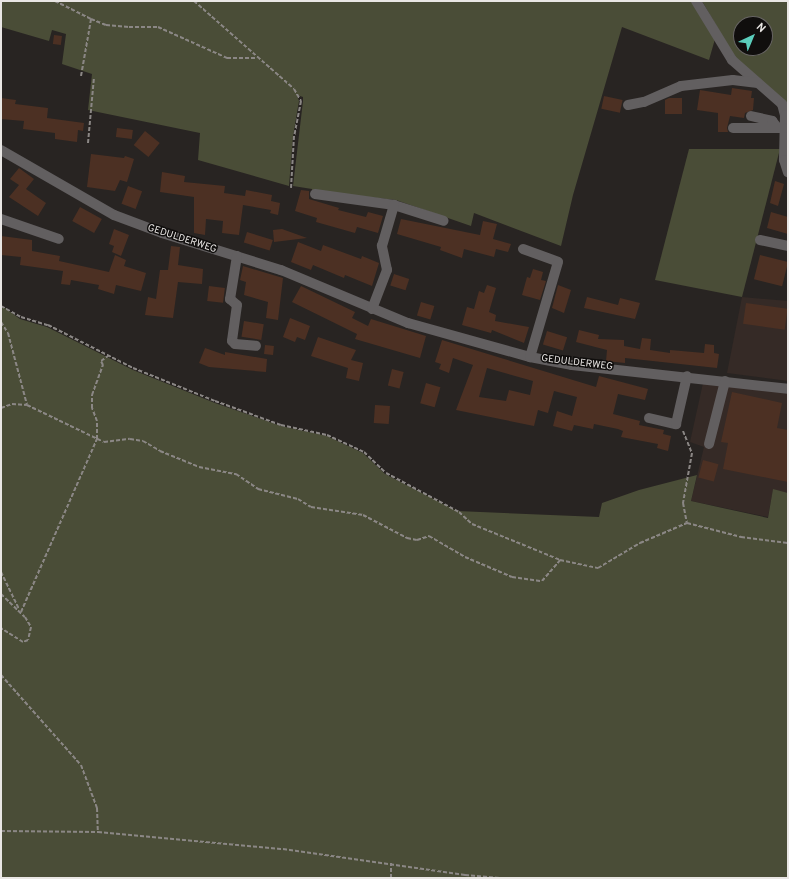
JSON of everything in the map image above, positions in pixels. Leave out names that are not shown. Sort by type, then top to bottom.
[{"type":"street","points":[[696,1],[732,60],[760,83],[782,104],[784,160],[788,172]]},
{"type":"street","points":[[628,105],[644,102],[681,86],[733,80],[760,83]]},
{"type":"street","points":[[751,116],[783,124]]},
{"type":"street","points":[[733,128],[783,124]]},
{"type":"street","name":"GEDULDERWEG","points":[[1,150],[114,215],[303,279],[408,323],[530,357],[572,365],[687,376],[788,389]]},
{"type":"street","points":[[315,194],[394,205],[444,221]]},
{"type":"street","points":[[372,309],[387,270],[382,246],[394,205]]},
{"type":"street","points":[[1,219],[59,239]]},
{"type":"street","points":[[760,240],[788,246]]},
{"type":"street","points":[[523,249],[558,262],[530,357]]},
{"type":"street","points":[[237,256],[230,299],[237,305],[232,341],[235,344],[256,346]]},
{"type":"street","points":[[649,418],[676,424],[687,376]]},
{"type":"street","points":[[709,444],[725,381]]},
{"type":"path","points":[[55,1],[91,19],[121,26],[158,27],[227,58],[258,58]]},
{"type":"path","points":[[194,1],[294,89],[301,101],[294,136],[291,188]]},
{"type":"path","points":[[81,76],[91,19]]},
{"type":"path","points":[[88,143],[94,76]]},
{"type":"path","points":[[1,306],[108,356],[215,401],[280,425],[327,435],[364,452],[386,473],[459,512],[472,524],[560,560],[598,568],[640,543],[687,523],[741,537],[788,543]]},
{"type":"path","points":[[1,322],[8,334],[27,405]]},
{"type":"path","points":[[21,612],[97,439],[97,421],[92,408],[92,395],[102,365],[101,361],[108,356]]},
{"type":"path","points":[[1,408],[12,404],[27,405],[97,439],[110,443],[130,439],[143,441],[160,451],[199,468],[236,474],[258,489],[298,498],[311,507],[363,515],[407,538],[417,540],[429,536],[465,557],[512,577],[542,581],[560,560]]},
{"type":"path","points":[[676,424],[682,428],[692,452],[683,503],[687,523]]},
{"type":"path","points":[[1,572],[21,612],[31,628],[28,640],[23,642],[1,628]]},
{"type":"path","points":[[1,594],[21,612]]},
{"type":"path","points":[[1,675],[81,765],[97,808],[98,832]]},
{"type":"path","points":[[1,831],[98,832],[283,849],[392,863],[464,875],[503,878]]},
{"type":"path","points":[[391,878],[392,863]]},
{"type":"shaded area","points":[[742,297],[788,301],[788,381],[727,373]]},
{"type":"shaded area","points":[[703,383],[788,393],[788,493],[773,490],[768,517],[691,501],[704,447],[690,442]]},
{"type":"green space","points":[[1,1],[692,1],[715,39],[709,60],[622,27],[573,195],[561,246],[474,213],[471,226],[396,200],[312,191],[312,189],[293,186],[303,101],[303,97],[297,95],[299,101],[293,136],[289,186],[198,160],[200,133],[88,110],[92,74],[62,64],[66,34],[52,30],[49,41],[1,27]]},
{"type":"green space","points":[[702,1],[788,1],[788,109],[734,56],[773,56],[773,16],[733,16],[733,54]]},
{"type":"green space","points":[[689,149],[780,149],[742,297],[655,280]]},
{"type":"green space","points":[[1,305],[20,319],[47,327],[133,370],[215,403],[281,426],[327,436],[363,453],[385,474],[457,511],[599,517],[602,503],[639,490],[697,475],[691,501],[768,518],[773,489],[788,493],[788,878],[1,878]]},
{"type":"building","points":[[54,35],[62,36],[61,45],[53,44]]},
{"type":"building","points":[[732,88],[752,91],[751,98],[754,98],[753,110],[745,113],[744,118],[730,116],[727,128],[728,132],[718,132],[718,113],[697,110],[700,90],[731,95]]},
{"type":"building","points":[[604,96],[623,100],[620,113],[601,109]]},
{"type":"building","points":[[1,98],[16,100],[15,104],[48,108],[47,118],[84,123],[83,131],[78,130],[77,142],[55,139],[55,133],[23,129],[24,121],[1,119]]},
{"type":"building","points":[[669,98],[682,98],[682,114],[665,114],[665,100]]},
{"type":"building","points":[[117,128],[133,130],[132,139],[116,137]]},
{"type":"building","points":[[145,131],[160,143],[148,157],[134,145]]},
{"type":"building","points":[[91,154],[124,158],[125,156],[134,159],[127,182],[120,180],[115,191],[87,187]]},
{"type":"building","points":[[19,168],[34,179],[26,189],[46,203],[38,216],[9,197],[19,185],[10,179]]},
{"type":"building","points":[[162,172],[185,176],[184,182],[225,186],[224,193],[245,196],[246,190],[272,195],[271,201],[280,203],[278,215],[270,213],[271,210],[243,205],[239,235],[222,233],[223,221],[206,219],[205,235],[194,233],[194,197],[160,192]]},
{"type":"building","points":[[775,181],[784,184],[778,206],[770,203]]},
{"type":"building","points":[[128,186],[142,191],[136,209],[122,204]]},
{"type":"building","points":[[301,190],[309,191],[309,199],[339,208],[338,210],[366,217],[368,212],[383,216],[378,233],[357,227],[355,233],[316,222],[317,218],[295,211]]},
{"type":"building","points":[[80,207],[102,219],[94,233],[72,221]]},
{"type":"building","points":[[771,212],[788,217],[788,234],[767,228]]},
{"type":"building","points":[[401,219],[480,235],[483,221],[497,224],[493,239],[511,244],[508,252],[496,249],[494,257],[464,249],[462,258],[440,250],[441,247],[397,234]]},
{"type":"building","points":[[114,229],[129,235],[121,256],[112,252],[114,246],[109,244]]},
{"type":"building","points":[[282,229],[307,238],[274,242],[273,230]]},
{"type":"building","points":[[247,232],[273,240],[270,250],[244,243]]},
{"type":"building","points":[[1,236],[32,240],[32,251],[60,256],[59,261],[109,272],[115,255],[126,260],[124,266],[146,273],[141,291],[116,285],[114,294],[98,289],[99,285],[71,280],[70,285],[61,284],[63,271],[20,265],[21,257],[1,255]]},
{"type":"building","points":[[298,242],[321,251],[323,245],[361,259],[362,256],[379,263],[372,286],[345,275],[344,278],[313,265],[311,270],[291,262]]},
{"type":"building","points":[[171,246],[180,247],[178,265],[203,269],[202,284],[178,282],[173,318],[145,315],[148,297],[156,299],[160,270],[168,270]]},
{"type":"building","points":[[760,255],[788,262],[782,286],[754,279]]},
{"type":"building","points":[[243,266],[283,278],[278,320],[266,318],[268,302],[244,295],[246,282],[240,280]]},
{"type":"building","points":[[533,269],[543,272],[541,280],[546,281],[540,300],[522,295],[527,277],[530,278]]},
{"type":"building","points":[[394,274],[409,279],[406,290],[390,285]]},
{"type":"building","points":[[487,285],[496,288],[489,312],[496,315],[495,321],[529,327],[524,343],[492,330],[491,333],[462,325],[467,307],[474,309],[479,291],[484,293]]},
{"type":"building","points":[[558,285],[571,290],[564,313],[552,308]]},
{"type":"building","points":[[209,286],[225,288],[223,303],[207,301]]},
{"type":"building","points":[[301,286],[355,312],[352,318],[368,326],[371,319],[426,336],[420,358],[355,339],[357,334],[292,302]]},
{"type":"building","points":[[587,297],[618,305],[620,298],[640,303],[635,319],[584,308]]},
{"type":"building","points":[[421,302],[434,306],[430,319],[417,315]]},
{"type":"building","points":[[746,303],[788,309],[785,330],[743,324]]},
{"type":"building","points":[[290,318],[310,326],[305,340],[297,337],[295,342],[283,337]]},
{"type":"building","points":[[244,321],[264,324],[261,340],[241,337]]},
{"type":"building","points":[[579,330],[599,335],[598,339],[624,340],[624,346],[640,349],[642,338],[651,339],[650,350],[670,353],[670,350],[704,353],[705,344],[714,345],[714,353],[719,354],[717,368],[625,358],[625,363],[606,361],[607,350],[576,342]]},
{"type":"building","points":[[547,331],[567,337],[563,351],[543,344]]},
{"type":"building","points":[[318,337],[356,350],[351,360],[363,363],[359,381],[346,378],[348,368],[311,356]]},
{"type":"building","points":[[442,340],[596,387],[599,376],[648,389],[645,400],[618,394],[613,414],[640,421],[639,425],[664,430],[663,434],[671,436],[668,451],[657,448],[658,444],[621,437],[623,431],[618,429],[594,424],[593,429],[574,425],[572,431],[553,426],[557,411],[572,416],[577,397],[554,391],[548,413],[538,410],[534,426],[456,410],[473,365],[453,358],[449,373],[439,369],[441,364],[435,362]],"holes":[[[487,368],[533,381],[530,395],[509,390],[506,401],[479,397]]]},
{"type":"building","points":[[265,345],[274,346],[273,355],[264,354]]},
{"type":"building","points":[[205,348],[225,355],[225,352],[267,359],[266,372],[209,367],[199,363]]},
{"type":"building","points":[[392,369],[404,372],[400,388],[388,385]]},
{"type":"building","points":[[426,383],[440,387],[435,407],[420,403]]},
{"type":"building","points":[[732,392],[782,403],[777,428],[788,430],[788,482],[723,469],[728,443],[721,442]]},
{"type":"building","points":[[375,405],[390,406],[389,424],[374,423]]},
{"type":"building","points":[[703,460],[718,464],[714,482],[698,477]]}]
